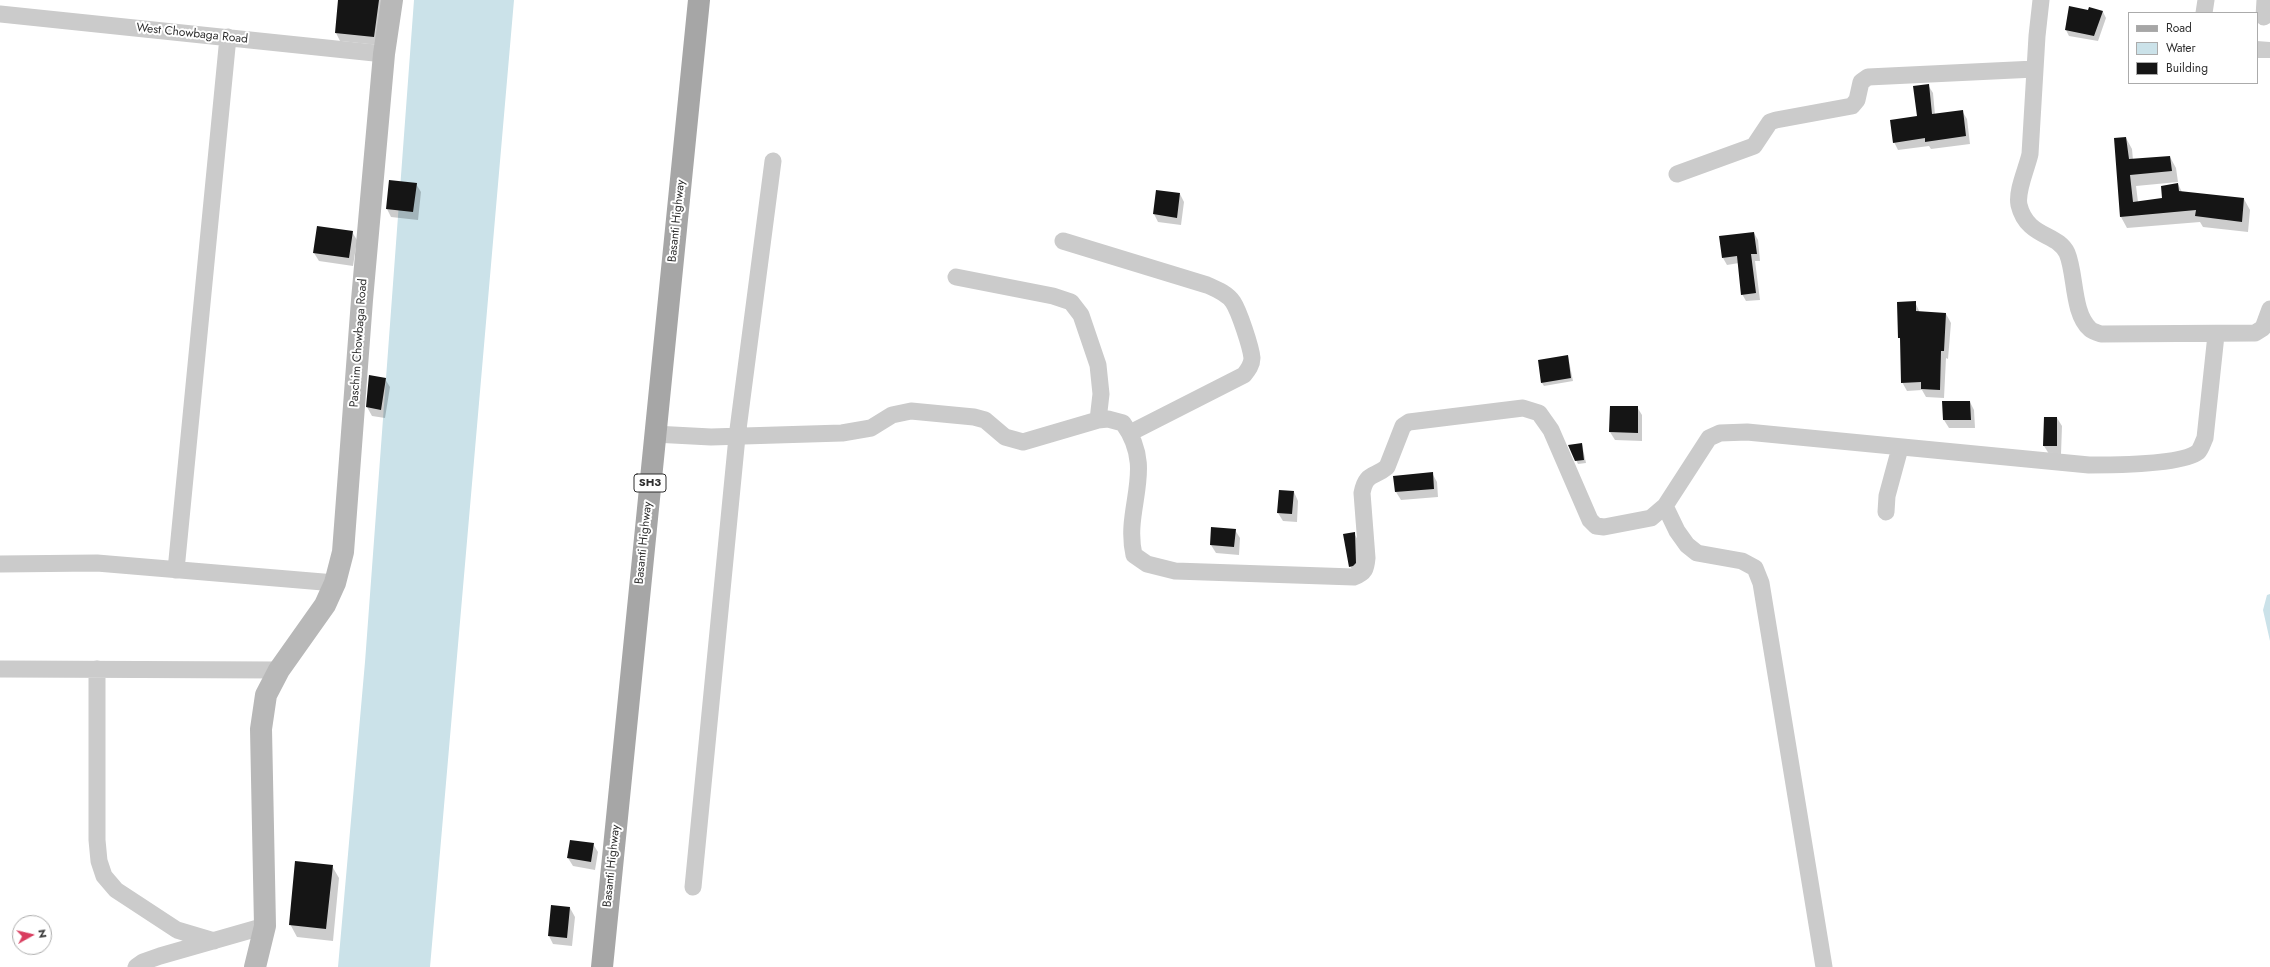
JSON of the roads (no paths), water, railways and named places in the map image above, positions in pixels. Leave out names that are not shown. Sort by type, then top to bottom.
[{"type":"main road","name":"Basanti Highway","points":[[602,967],[654,434],[700,0]]},
{"type":"street","name":"Paschim Chowbaga Road","points":[[256,967],[265,926],[261,729],[266,695],[279,670],[313,625],[325,605],[335,583],[343,552],[362,300],[384,54],[392,0]]},
{"type":"street","points":[[2041,0],[2030,154],[2019,190],[2019,204],[2028,223],[2040,234],[2059,243],[2067,253],[2081,316],[2090,329],[2101,334],[2216,335],[2255,333],[2263,328],[2270,309]]},
{"type":"street","points":[[2204,12],[2206,0]]},
{"type":"street","points":[[2264,17],[2265,0]]},
{"type":"street","name":"West Chowbaga Road","points":[[0,14],[384,54]]},
{"type":"street","points":[[176,570],[228,38]]},
{"type":"street","points":[[1677,174],[1754,146],[1770,122],[1852,106],[1857,100],[1861,82],[1868,77],[2035,69]]},
{"type":"street","points":[[693,887],[773,161]]},
{"type":"street","points":[[1063,241],[1207,284],[1233,301],[1239,316],[1252,358],[1250,367],[1244,375],[1133,440]]},
{"type":"street","points":[[956,277],[1053,296],[1071,302],[1081,315],[1098,364],[1101,394],[1098,420]]},
{"type":"street","points":[[654,434],[677,436],[743,437],[787,436],[858,431],[871,428],[892,415],[911,411],[980,418],[985,420],[1005,437],[1023,442],[1098,420],[1108,419],[1123,423],[1133,440],[1139,482],[1130,538],[1134,555],[1147,564],[1175,571],[1354,577],[1363,574],[1366,569],[1368,558],[1362,493],[1364,483],[1370,476],[1387,467],[1403,426],[1413,421],[1508,409],[1531,409],[1539,412],[1545,420],[1590,520],[1596,526],[1604,527],[1651,518],[1665,506],[1709,438],[1720,433],[1747,432],[1900,448],[2089,465],[2117,465],[2186,458],[2199,451],[2204,438],[2216,335]]},
{"type":"street","points":[[1886,512],[1887,496],[1900,448]]},
{"type":"street","points":[[1665,506],[1677,531],[1687,545],[1696,552],[1742,561],[1755,568],[1761,583],[1824,967]]},
{"type":"street","points":[[0,564],[97,563],[335,583]]},
{"type":"street","points":[[97,669],[97,840],[99,861],[104,876],[116,890],[177,930],[214,941]]},
{"type":"street","points":[[0,670],[279,670]]},
{"type":"street","points":[[136,967],[160,956],[265,926]]},
{"type":"water","points":[[414,0],[514,0],[430,967],[338,967],[365,662]]},
{"type":"water","points":[[2270,594],[2270,641],[2263,610],[2267,595]]}]
